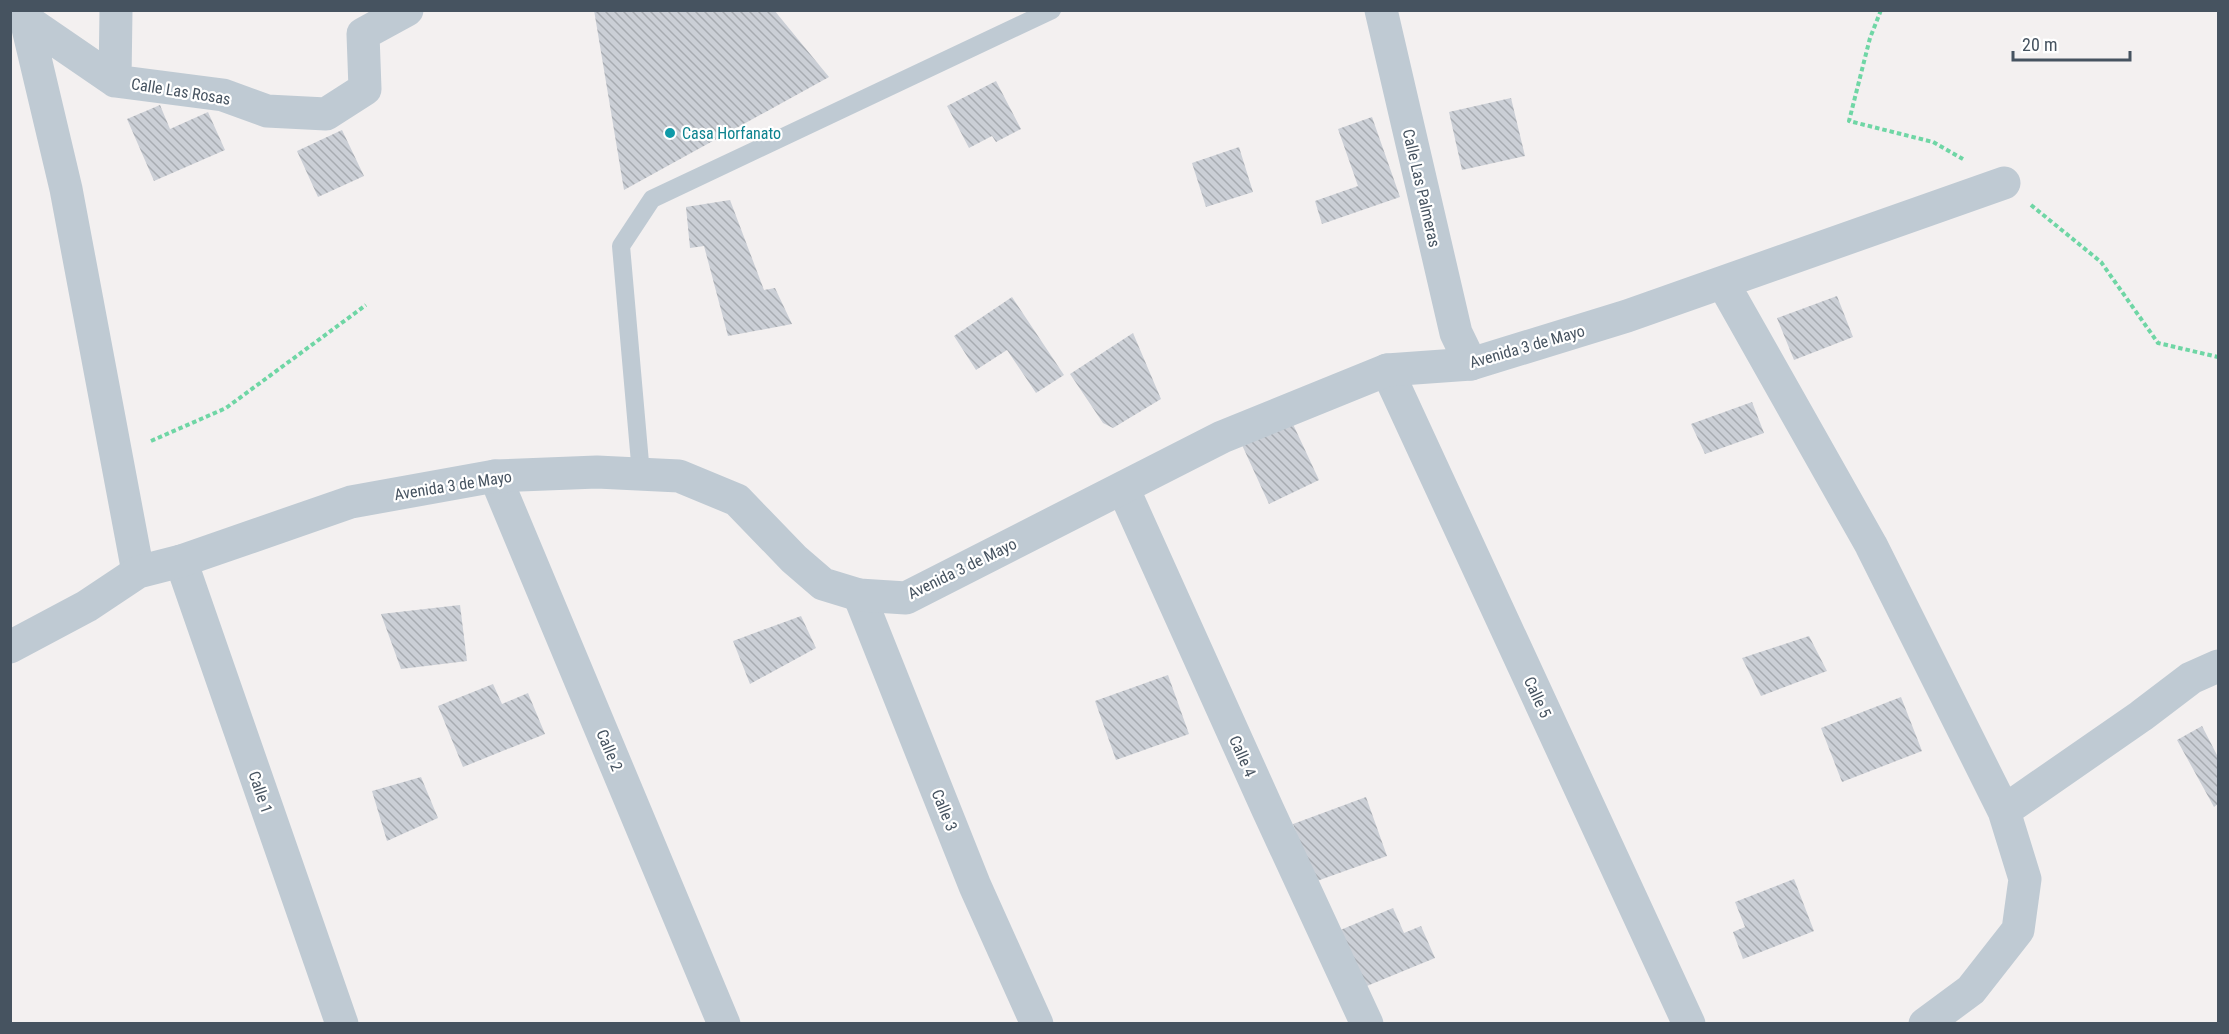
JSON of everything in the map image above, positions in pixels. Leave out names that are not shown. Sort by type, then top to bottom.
[{"type":"street","points":[[115,81],[116,10]]},
{"type":"street","name":"Calle Las Rosas","points":[[18,17],[115,81],[223,95],[267,111],[326,114],[365,89],[363,34],[407,10]]},
{"type":"street","name":"Calle Las Palmeras","points":[[1381,10],[1456,333],[1471,364]]},
{"type":"street","points":[[18,17],[66,189],[138,572]]},
{"type":"street","name":"Avenida 3 de Mayo","points":[[10,647],[87,606],[138,572],[181,561],[351,502],[495,476],[597,472],[679,476],[737,500],[794,560],[823,584],[859,595],[906,598],[1222,437],[1387,370],[1471,364],[1627,316],[2004,183]]},
{"type":"street","points":[[1723,283],[1871,545],[2004,811],[2025,879],[2018,930],[1971,990],[1926,1023]]},
{"type":"street","name":"Calle 5","points":[[1387,370],[1689,1023]]},
{"type":"street","name":"Calle 2","points":[[495,476],[724,1023]]},
{"type":"street","name":"Calle 4","points":[[1123,488],[1263,800],[1367,1023]]},
{"type":"street","name":"Calle 1","points":[[181,561],[342,1023]]},
{"type":"street","name":"Calle 3","points":[[859,595],[975,886],[1037,1023]]},
{"type":"street","points":[[2004,811],[2141,716],[2191,678],[2218,666]]},
{"type":"lane","points":[[641,474],[621,246],[652,200],[1052,10]]},
{"type":"path","points":[[117,456],[226,408],[366,305]]},
{"type":"building","name":"Casa Horfanato","points":[[594,10],[774,10],[829,77],[624,190]]},
{"type":"building","points":[[996,81],[1021,129],[996,142],[992,136],[969,148],[947,106]]},
{"type":"building","points":[[1511,98],[1525,156],[1462,170],[1449,112]]},
{"type":"building","points":[[160,105],[170,129],[208,112],[225,150],[154,181],[127,119]]},
{"type":"building","points":[[1372,117],[1400,197],[1322,224],[1315,201],[1358,186],[1338,129]]},
{"type":"building","points":[[342,130],[364,176],[318,197],[297,151]]},
{"type":"building","points":[[1239,147],[1253,192],[1206,207],[1192,163]]},
{"type":"building","points":[[730,200],[764,290],[775,288],[792,324],[728,336],[704,246],[690,248],[686,207]]},
{"type":"building","points":[[1837,296],[1853,337],[1794,360],[1777,318]]},
{"type":"building","points":[[1012,297],[1064,375],[1036,393],[1007,350],[976,370],[954,336]]},
{"type":"building","points":[[1133,333],[1161,399],[1113,428],[1103,423],[1070,374]]},
{"type":"building","points":[[1752,402],[1764,433],[1705,454],[1691,424]]},
{"type":"building","points":[[1292,422],[1319,480],[1269,504],[1242,445]]},
{"type":"building","points":[[460,605],[467,661],[401,669],[381,614]]},
{"type":"building","points":[[801,616],[816,648],[750,684],[733,641]]},
{"type":"building","points":[[1809,636],[1827,671],[1761,696],[1742,658]]},
{"type":"building","points":[[1168,675],[1189,734],[1116,760],[1095,701]]},
{"type":"building","points":[[493,684],[502,704],[528,693],[545,734],[463,767],[438,706]]},
{"type":"building","points":[[1901,697],[1922,751],[1842,782],[1821,728]]},
{"type":"building","points":[[2202,726],[2218,757],[2218,804],[2214,807],[2177,740]]},
{"type":"building","points":[[421,777],[438,818],[387,841],[372,791]]},
{"type":"building","points":[[1366,797],[1387,856],[1314,882],[1293,824]]},
{"type":"building","points":[[1794,879],[1814,931],[1743,959],[1733,932],[1745,927],[1735,902]]},
{"type":"building","points":[[1393,908],[1404,933],[1421,926],[1435,958],[1362,988],[1338,931]]},
{"type":"place","name":"Casa Horfanato","points":[[670,133]]}]
